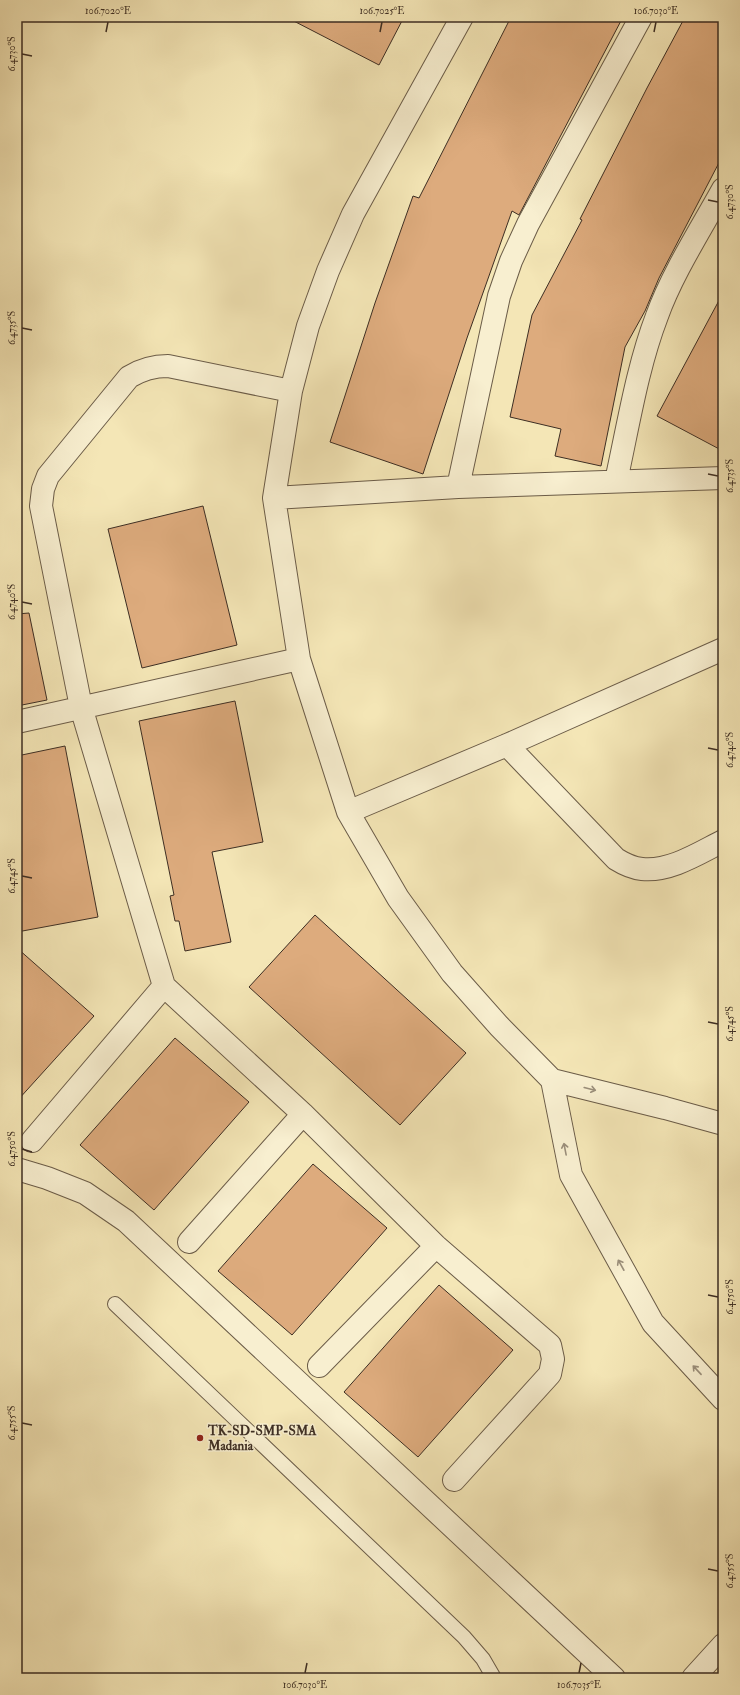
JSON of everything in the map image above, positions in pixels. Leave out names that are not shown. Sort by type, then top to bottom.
[{"type":"street","points":[[462,17],[353,214],[328,271],[308,326],[291,391],[274,498],[299,659],[348,812],[398,898],[452,973],[499,1026],[552,1080],[723,1124]]},
{"type":"street","points":[[458,487],[499,296],[511,261],[528,224],[641,17]]},
{"type":"street","points":[[616,481],[646,348],[657,315],[672,282],[723,189]]},
{"type":"street","points":[[291,391],[168,366],[154,366],[141,370],[130,377],[48,476],[43,489],[41,506],[81,708],[164,986],[303,1114],[436,1246],[550,1345],[553,1359],[550,1374],[454,1480]]},
{"type":"street","points":[[274,498],[458,487],[723,478]]},
{"type":"street","points":[[348,812],[508,745],[723,649]]},
{"type":"street","points":[[17,722],[299,659]]},
{"type":"street","points":[[508,745],[616,859],[629,866],[648,869],[671,866],[723,841]]},
{"type":"street","points":[[32,1141],[164,986]]},
{"type":"street","points":[[552,1080],[570,1175],[653,1323],[723,1399]]},
{"type":"street","points":[[189,1242],[303,1114]]},
{"type":"street","points":[[17,1169],[48,1178],[85,1193],[126,1221],[614,1678]]},
{"type":"street","points":[[319,1366],[436,1246]]},
{"type":"street","points":[[693,1678],[723,1645]]},
{"type":"lane","points":[[115,1304],[464,1636],[483,1659],[494,1678]]},
{"type":"building","points":[[286,17],[404,17],[379,65]]},
{"type":"building","points":[[511,17],[623,17],[519,215],[512,211],[467,338],[423,474],[330,442],[375,303],[413,196],[419,198]]},
{"type":"building","points":[[685,17],[723,17],[723,155],[659,278],[645,311],[625,347],[601,466],[555,456],[561,429],[510,417],[532,315],[582,220],[580,219],[647,88]]},
{"type":"building","points":[[723,293],[723,451],[657,416]]},
{"type":"building","points":[[203,506],[237,645],[142,668],[108,529]]},
{"type":"building","points":[[29,613],[47,700],[17,706],[17,614]]},
{"type":"building","points":[[235,701],[263,842],[212,852],[231,942],[185,951],[179,921],[175,921],[170,896],[174,895],[139,721]]},
{"type":"building","points":[[65,746],[98,917],[17,932],[17,756]]},
{"type":"building","points":[[315,915],[466,1053],[400,1125],[249,987]]},
{"type":"building","points":[[17,948],[94,1016],[17,1101]]},
{"type":"building","points":[[175,1038],[249,1102],[154,1210],[80,1145]]},
{"type":"building","points":[[313,1164],[387,1228],[292,1335],[218,1271]]},
{"type":"building","points":[[439,1285],[513,1350],[418,1457],[344,1392]]},
{"type":"place","name":"TK-SD-SMP-SMA Madania","points":[[200,1438]]}]
